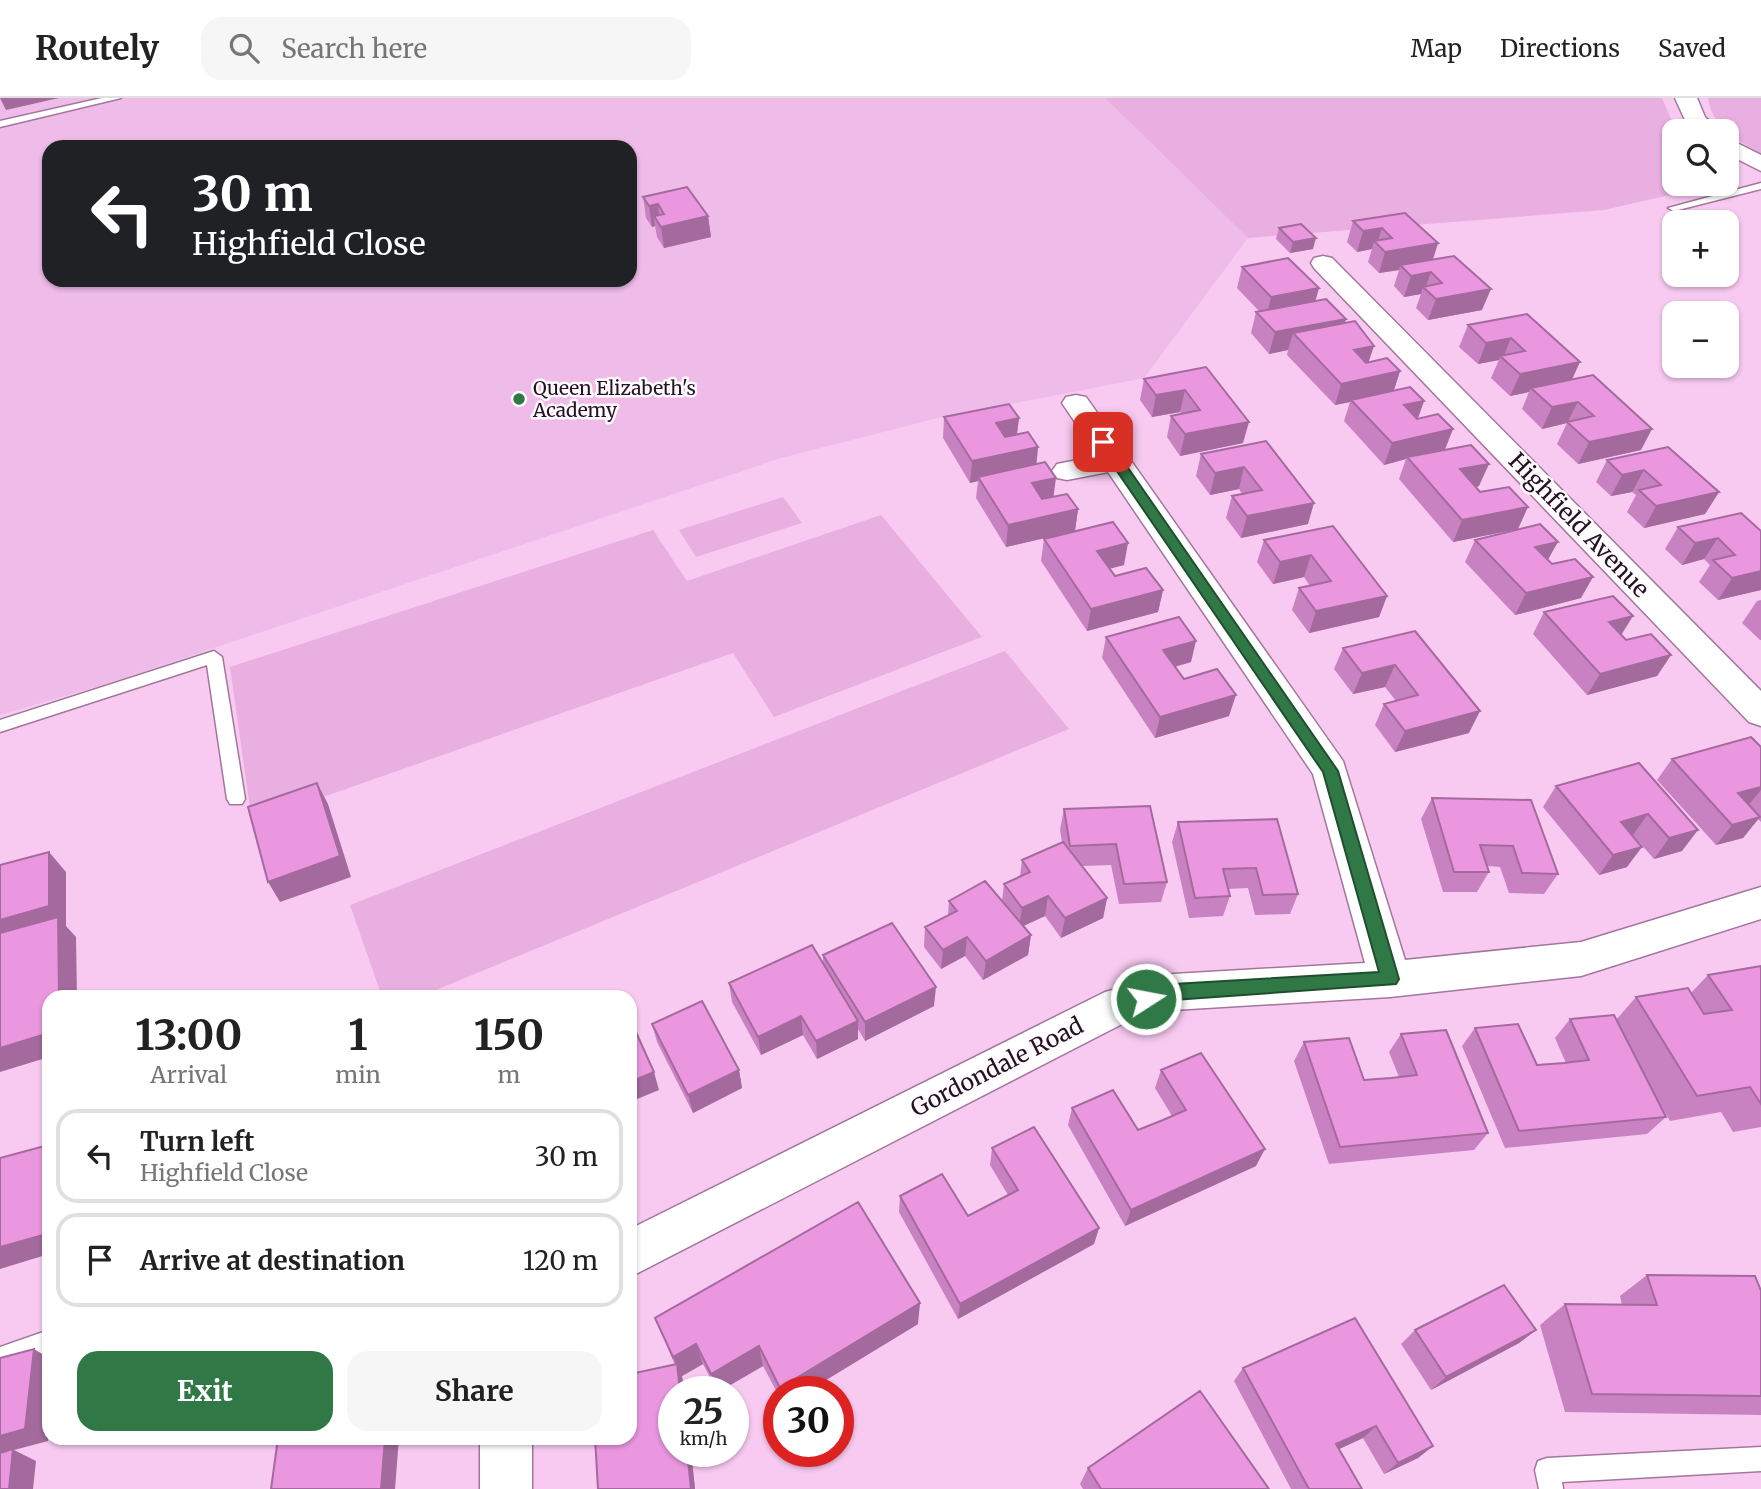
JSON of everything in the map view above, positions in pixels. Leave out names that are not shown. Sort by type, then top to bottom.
[{"type":"street","points":[[1686,98],[1696,119]]},
{"type":"street","points":[[1739,152],[1761,164]]},
{"type":"street","name":"Highfield Avenue","points":[[1323,264],[1408,335],[1761,713]]},
{"type":"street","points":[[1076,402],[1330,771],[1390,979]]},
{"type":"street","points":[[1067,471],[1117,461]]},
{"type":"street","name":"Gordondale Road","points":[[637,1250],[1120,1005],[1173,992],[1390,979],[1581,959],[1761,903]]},
{"type":"street","points":[[506,1445],[506,1489]]},
{"type":"lane","points":[[0,124],[116,98]]},
{"type":"lane","points":[[1674,208],[1761,186]]},
{"type":"lane","points":[[0,726],[214,657],[236,799]]},
{"type":"lane","points":[[0,1359],[42,1344]]},
{"type":"lane","points":[[1551,1489],[1547,1470],[1761,1459]]},
{"type":"shaded area","name":"Queen Elizabeth's Academy","points":[[0,98],[1105,98],[1248,238],[1144,378],[934,419],[781,458],[106,684],[0,715]]},
{"type":"shaded area","points":[[1105,98],[1662,98],[1671,119],[1662,119],[1662,196],[1665,196],[1604,210],[1248,238]]},
{"type":"shaded area","points":[[1708,98],[1761,98],[1761,154],[1739,140],[1739,119],[1716,119]]},
{"type":"shaded area","points":[[783,497],[802,523],[696,557],[679,530]]},
{"type":"shaded area","points":[[881,515],[982,637],[774,717],[733,653],[252,822],[230,667],[653,530],[687,581]]},
{"type":"shaded area","points":[[1005,651],[1069,729],[436,990],[380,990],[350,905]]},
{"type":"building","points":[[687,187],[708,216],[661,227],[654,216],[664,214],[658,204],[649,206],[643,197]]},
{"type":"building","points":[[1405,213],[1438,243],[1385,252],[1374,241],[1392,238],[1382,228],[1363,231],[1353,221]]},
{"type":"building","points":[[1301,224],[1316,238],[1293,242],[1279,228]]},
{"type":"building","points":[[1454,256],[1491,289],[1436,299],[1423,287],[1442,283],[1431,272],[1411,276],[1400,265]]},
{"type":"building","points":[[1288,258],[1319,288],[1271,297],[1242,267]]},
{"type":"building","points":[[1326,299],[1346,319],[1275,332],[1256,312]]},
{"type":"building","points":[[1527,314],[1580,362],[1520,374],[1500,356],[1525,351],[1511,338],[1486,343],[1468,325]]},
{"type":"building","points":[[1355,321],[1374,346],[1354,350],[1366,363],[1387,358],[1400,371],[1341,384],[1293,333]]},
{"type":"building","points":[[1206,367],[1249,422],[1185,434],[1171,416],[1200,410],[1185,390],[1156,395],[1144,379]]},
{"type":"building","points":[[1593,375],[1652,429],[1589,442],[1567,422],[1594,416],[1578,402],[1552,407],[1531,388]]},
{"type":"building","points":[[1410,387],[1424,401],[1404,405],[1417,419],[1438,414],[1453,429],[1392,443],[1351,400]]},
{"type":"building","points":[[1009,404],[1019,418],[996,423],[1005,437],[1028,432],[1038,447],[972,461],[944,417]]},
{"type":"building","points":[[1266,441],[1314,503],[1247,516],[1232,496],[1262,490],[1244,467],[1215,473],[1201,454]]},
{"type":"building","points":[[1471,445],[1489,464],[1460,469],[1480,492],[1509,487],[1528,507],[1462,520],[1407,457]]},
{"type":"building","points":[[1668,447],[1719,492],[1656,506],[1639,490],[1661,485],[1644,470],[1622,475],[1607,460]]},
{"type":"building","points":[[1045,462],[1056,478],[1032,483],[1042,499],[1067,494],[1078,509],[1008,525],[978,477]]},
{"type":"building","points":[[1741,513],[1761,531],[1761,571],[1732,578],[1713,560],[1735,555],[1718,538],[1695,543],[1678,527]]},
{"type":"building","points":[[1113,522],[1128,543],[1097,551],[1115,576],[1146,568],[1163,590],[1091,609],[1044,539]]},
{"type":"building","points":[[1540,524],[1558,542],[1535,547],[1552,564],[1575,559],[1593,577],[1526,593],[1475,540]]},
{"type":"building","points":[[1333,526],[1387,596],[1316,611],[1299,588],[1331,581],[1311,555],[1280,562],[1264,540]]},
{"type":"building","points":[[1613,596],[1633,616],[1609,622],[1626,640],[1651,634],[1671,655],[1600,674],[1544,612]]},
{"type":"building","points":[[1179,617],[1196,641],[1163,650],[1184,679],[1217,669],[1236,695],[1160,717],[1106,637]]},
{"type":"building","points":[[1415,631],[1480,711],[1405,731],[1384,704],[1418,695],[1395,665],[1362,673],[1343,648]]},
{"type":"building","points":[[1751,737],[1761,747],[1761,787],[1738,793],[1760,817],[1732,825],[1672,759]]},
{"type":"building","points":[[1639,763],[1698,830],[1669,838],[1648,814],[1621,822],[1642,847],[1613,855],[1556,786]]},
{"type":"building","points":[[317,783],[340,856],[268,882],[248,807]]},
{"type":"building","points":[[1432,798],[1531,800],[1558,874],[1522,873],[1513,846],[1480,845],[1489,872],[1454,872]]},
{"type":"building","points":[[1150,806],[1167,882],[1124,884],[1116,844],[1070,846],[1064,809]]},
{"type":"building","points":[[1277,819],[1298,894],[1263,895],[1256,868],[1223,869],[1230,896],[1195,898],[1178,822]]},
{"type":"building","points":[[1063,842],[1107,898],[1065,918],[1048,896],[1022,908],[1004,884],[1030,872],[1022,860]]},
{"type":"building","points":[[49,852],[49,906],[0,920],[0,865]]},
{"type":"building","points":[[985,881],[1031,935],[986,961],[967,937],[943,950],[925,927],[957,911],[949,901]]},
{"type":"building","points":[[58,917],[59,990],[42,990],[42,1035],[0,1048],[0,933]]},
{"type":"building","points":[[892,923],[936,987],[865,1022],[823,955]]},
{"type":"building","points":[[812,945],[858,1021],[816,1041],[801,1016],[758,1037],[729,983]]},
{"type":"building","points":[[1761,966],[1761,1104],[1750,1087],[1697,1096],[1636,997],[1688,988],[1704,1014],[1732,1010],[1708,975]]},
{"type":"building","points":[[702,1001],[739,1070],[688,1095],[652,1024]]},
{"type":"building","points":[[1614,1015],[1666,1117],[1519,1131],[1475,1028],[1518,1024],[1537,1065],[1564,1063],[1589,1060],[1570,1019]]},
{"type":"building","points":[[1446,1030],[1488,1133],[1340,1147],[1304,1042],[1349,1038],[1364,1080],[1391,1078],[1417,1075],[1401,1034]]},
{"type":"building","points":[[637,1034],[654,1072],[637,1079]]},
{"type":"building","points":[[1201,1053],[1265,1149],[1131,1210],[1072,1108],[1113,1090],[1138,1130],[1163,1120],[1186,1110],[1161,1070]]},
{"type":"building","points":[[1034,1127],[1099,1228],[960,1304],[900,1196],[942,1174],[968,1216],[1018,1190],[992,1148]]},
{"type":"building","points":[[42,1147],[42,1235],[0,1247],[0,1158]]},
{"type":"building","points":[[858,1202],[920,1303],[800,1376],[774,1376],[759,1346],[711,1374],[696,1344],[673,1357],[655,1318]]},
{"type":"building","points":[[1647,1275],[1755,1276],[1761,1291],[1761,1396],[1592,1394],[1565,1304],[1657,1305]]},
{"type":"building","points":[[1504,1285],[1536,1330],[1446,1377],[1415,1330]]},
{"type":"building","points":[[1355,1318],[1433,1446],[1398,1463],[1376,1426],[1336,1444],[1362,1489],[1309,1489],[1243,1368]]},
{"type":"building","points":[[34,1349],[25,1429],[0,1436],[0,1358]]},
{"type":"building","points":[[677,1364],[678,1376],[658,1376],[658,1467],[689,1467],[691,1489],[598,1489],[595,1445],[637,1445],[637,1373]]},
{"type":"building","points":[[1200,1391],[1269,1489],[1101,1489],[1088,1468]]},
{"type":"building","points":[[277,1445],[384,1445],[381,1489],[271,1489]]},
{"type":"building","points":[[13,1449],[9,1489],[0,1489],[0,1453]]},
{"type":"place","name":"Queen Elizabeth's Academy","points":[[519,399]]},
{"type":"route","points":[[1103,442],[1330,771],[1390,979],[1173,992],[1146,999]]}]
